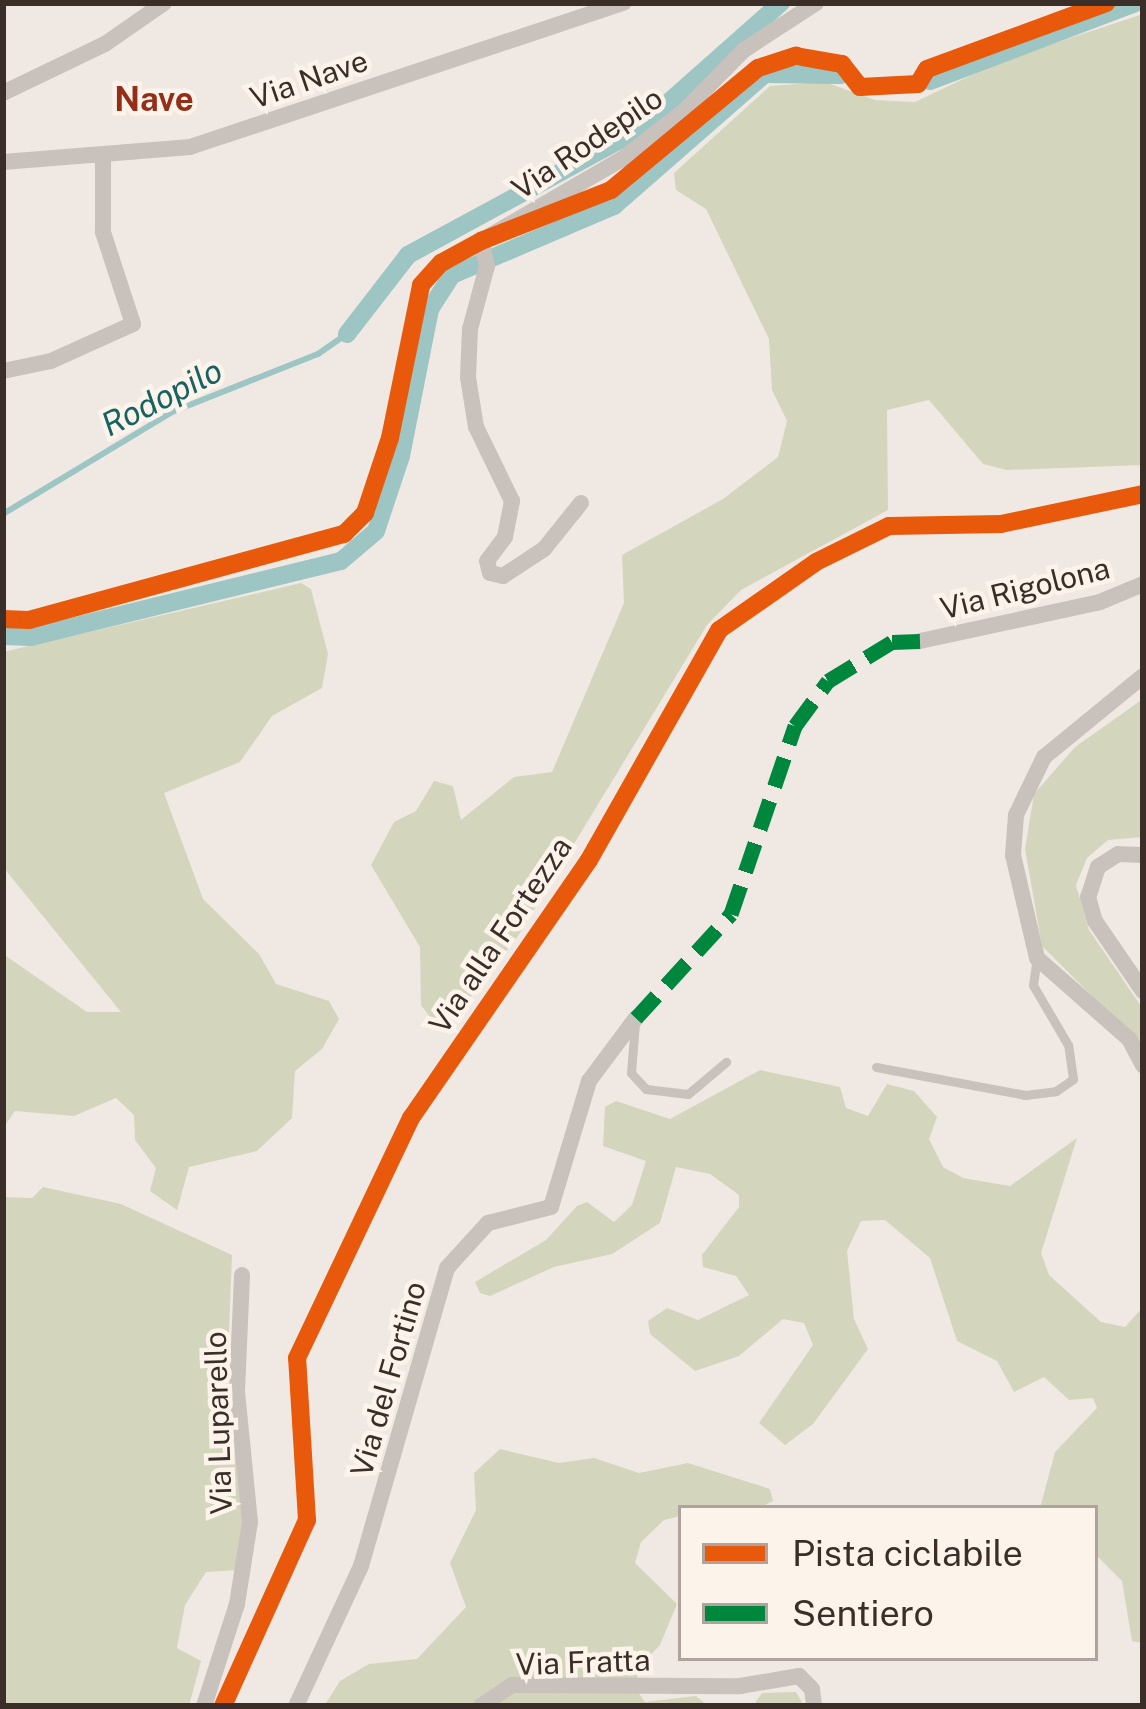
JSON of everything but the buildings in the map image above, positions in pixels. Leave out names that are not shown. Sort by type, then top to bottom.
[{"type":"street","points":[[3,93],[104,44],[164,3]]},
{"type":"street","name":"Via Nave","points":[[3,163],[59,152],[103,154],[190,147],[624,3]]},
{"type":"street","name":"Via Rodepilo","points":[[581,503],[544,549],[502,576],[490,573],[487,561],[505,537],[512,501],[476,427],[468,376],[485,259],[482,241],[622,159],[744,50],[816,3]]},
{"type":"street","points":[[3,371],[52,361],[133,324],[103,232],[103,154]]},
{"type":"street","name":"Via alla Fortezza","points":[[223,1706],[308,1520],[297,1358],[411,1118],[589,860],[719,630],[816,562],[889,526],[1001,524],[1143,494]]},
{"type":"street","name":"Via Rigolona","points":[[920,641],[1100,602],[1143,584]]},
{"type":"street","points":[[1143,676],[1078,724],[1026,784],[1013,855],[1036,958],[1130,1039],[1143,1064]]},
{"type":"street","points":[[1143,855],[1118,854],[1098,867],[1088,897],[1095,921],[1143,991]]},
{"type":"street","name":"Via del Fortino","points":[[296,1706],[362,1566],[447,1268],[488,1223],[551,1207],[590,1081],[635,1018]]},
{"type":"street","name":"Via Luparello","points":[[204,1706],[237,1604],[250,1522],[237,1390],[242,1275]]},
{"type":"street","name":"Via Fratta","points":[[481,1706],[512,1685],[740,1686],[799,1676],[812,1688],[814,1706]]},
{"type":"lane","points":[[876,1067],[1024,1095],[1073,1079],[1068,1045],[1034,986],[1036,958]]},
{"type":"lane","name":"Via del Fortino","points":[[635,1018],[631,1073],[646,1089],[688,1094],[726,1062]]},
{"type":"green space","points":[[1143,14],[1143,465],[1007,470],[983,464],[929,400],[887,410],[888,510],[741,590],[707,625],[518,936],[446,1028],[436,1025],[421,1005],[420,947],[371,865],[394,822],[416,811],[434,781],[453,786],[461,820],[514,777],[552,772],[624,603],[622,555],[723,499],[778,457],[787,421],[772,390],[769,339],[706,209],[676,190],[674,173],[770,86],[825,82],[875,100],[915,102],[1003,60]]},
{"type":"green space","points":[[301,583],[311,589],[328,654],[322,688],[272,716],[240,762],[164,793],[203,899],[259,954],[276,984],[329,1001],[339,1019],[322,1049],[295,1071],[292,1118],[257,1151],[189,1167],[177,1210],[150,1191],[156,1168],[135,1140],[134,1115],[116,1098],[74,1116],[15,1111],[3,1128],[3,954],[87,1012],[121,1012],[3,867],[3,652]]},
{"type":"green space","points":[[1143,699],[1143,837],[1108,840],[1087,858],[1076,885],[1089,930],[1143,1009],[1143,1047],[1042,946],[1025,849],[1034,794],[1075,747]]},
{"type":"green space","points":[[760,1070],[840,1087],[846,1108],[868,1116],[887,1084],[914,1091],[937,1117],[929,1139],[943,1167],[963,1178],[1010,1186],[1077,1138],[1041,1253],[1049,1275],[1101,1322],[1125,1327],[1143,1307],[1143,1643],[1132,1641],[1122,1581],[1098,1557],[1098,1505],[1041,1505],[1055,1452],[1097,1408],[1093,1398],[1069,1400],[1044,1377],[1014,1392],[997,1361],[957,1341],[930,1258],[885,1220],[861,1221],[847,1251],[854,1319],[868,1349],[813,1424],[785,1445],[759,1423],[813,1345],[804,1323],[783,1319],[739,1356],[695,1371],[650,1334],[648,1321],[667,1308],[698,1320],[749,1295],[736,1276],[703,1267],[702,1255],[739,1207],[739,1195],[710,1174],[676,1167],[660,1223],[612,1254],[554,1267],[490,1296],[480,1293],[475,1282],[546,1240],[577,1206],[587,1202],[614,1222],[632,1205],[646,1161],[603,1146],[605,1107],[616,1101],[670,1119]]},
{"type":"green space","points":[[43,1187],[121,1204],[232,1255],[227,1383],[211,1386],[218,1437],[235,1435],[245,1524],[238,1570],[206,1572],[185,1605],[177,1648],[201,1661],[189,1706],[3,1706],[3,1197],[32,1198]]},
{"type":"green space","points":[[500,1449],[559,1463],[594,1458],[639,1473],[688,1463],[770,1489],[773,1501],[765,1505],[678,1505],[678,1517],[664,1520],[641,1542],[635,1563],[677,1604],[660,1645],[637,1669],[638,1692],[645,1702],[696,1696],[708,1706],[324,1706],[340,1681],[369,1664],[417,1659],[466,1607],[450,1563],[476,1510],[474,1473]]},
{"type":"green space","points":[[796,1692],[804,1706],[753,1706],[762,1693]]},
{"type":"waterway","points":[[347,334],[408,255],[635,132],[781,3]]},
{"type":"waterway","points":[[930,81],[1135,3]]},
{"type":"waterway","points":[[3,636],[31,637],[341,561],[376,531],[401,456],[430,309],[452,275],[614,206],[765,74],[841,75]]},
{"type":"waterway","name":"Rodopilo","points":[[3,514],[172,412],[318,354],[347,334]]},
{"type":"marked path","points":[[636,1018],[731,914],[795,726],[828,681],[892,642],[920,641]]},
{"type":"cycle path","points":[[3,619],[29,620],[344,534],[365,513],[390,438],[421,285],[441,263],[481,241],[611,190],[758,68],[796,56],[842,64],[860,87],[918,84],[927,69],[1106,3]]},
{"type":"cycle path","points":[[223,1706],[307,1520],[297,1358],[411,1118],[589,860],[719,630],[816,562],[889,526],[1001,524],[1143,494]]},
{"type":"district","name":"Nave","points":[[154,100]]}]
